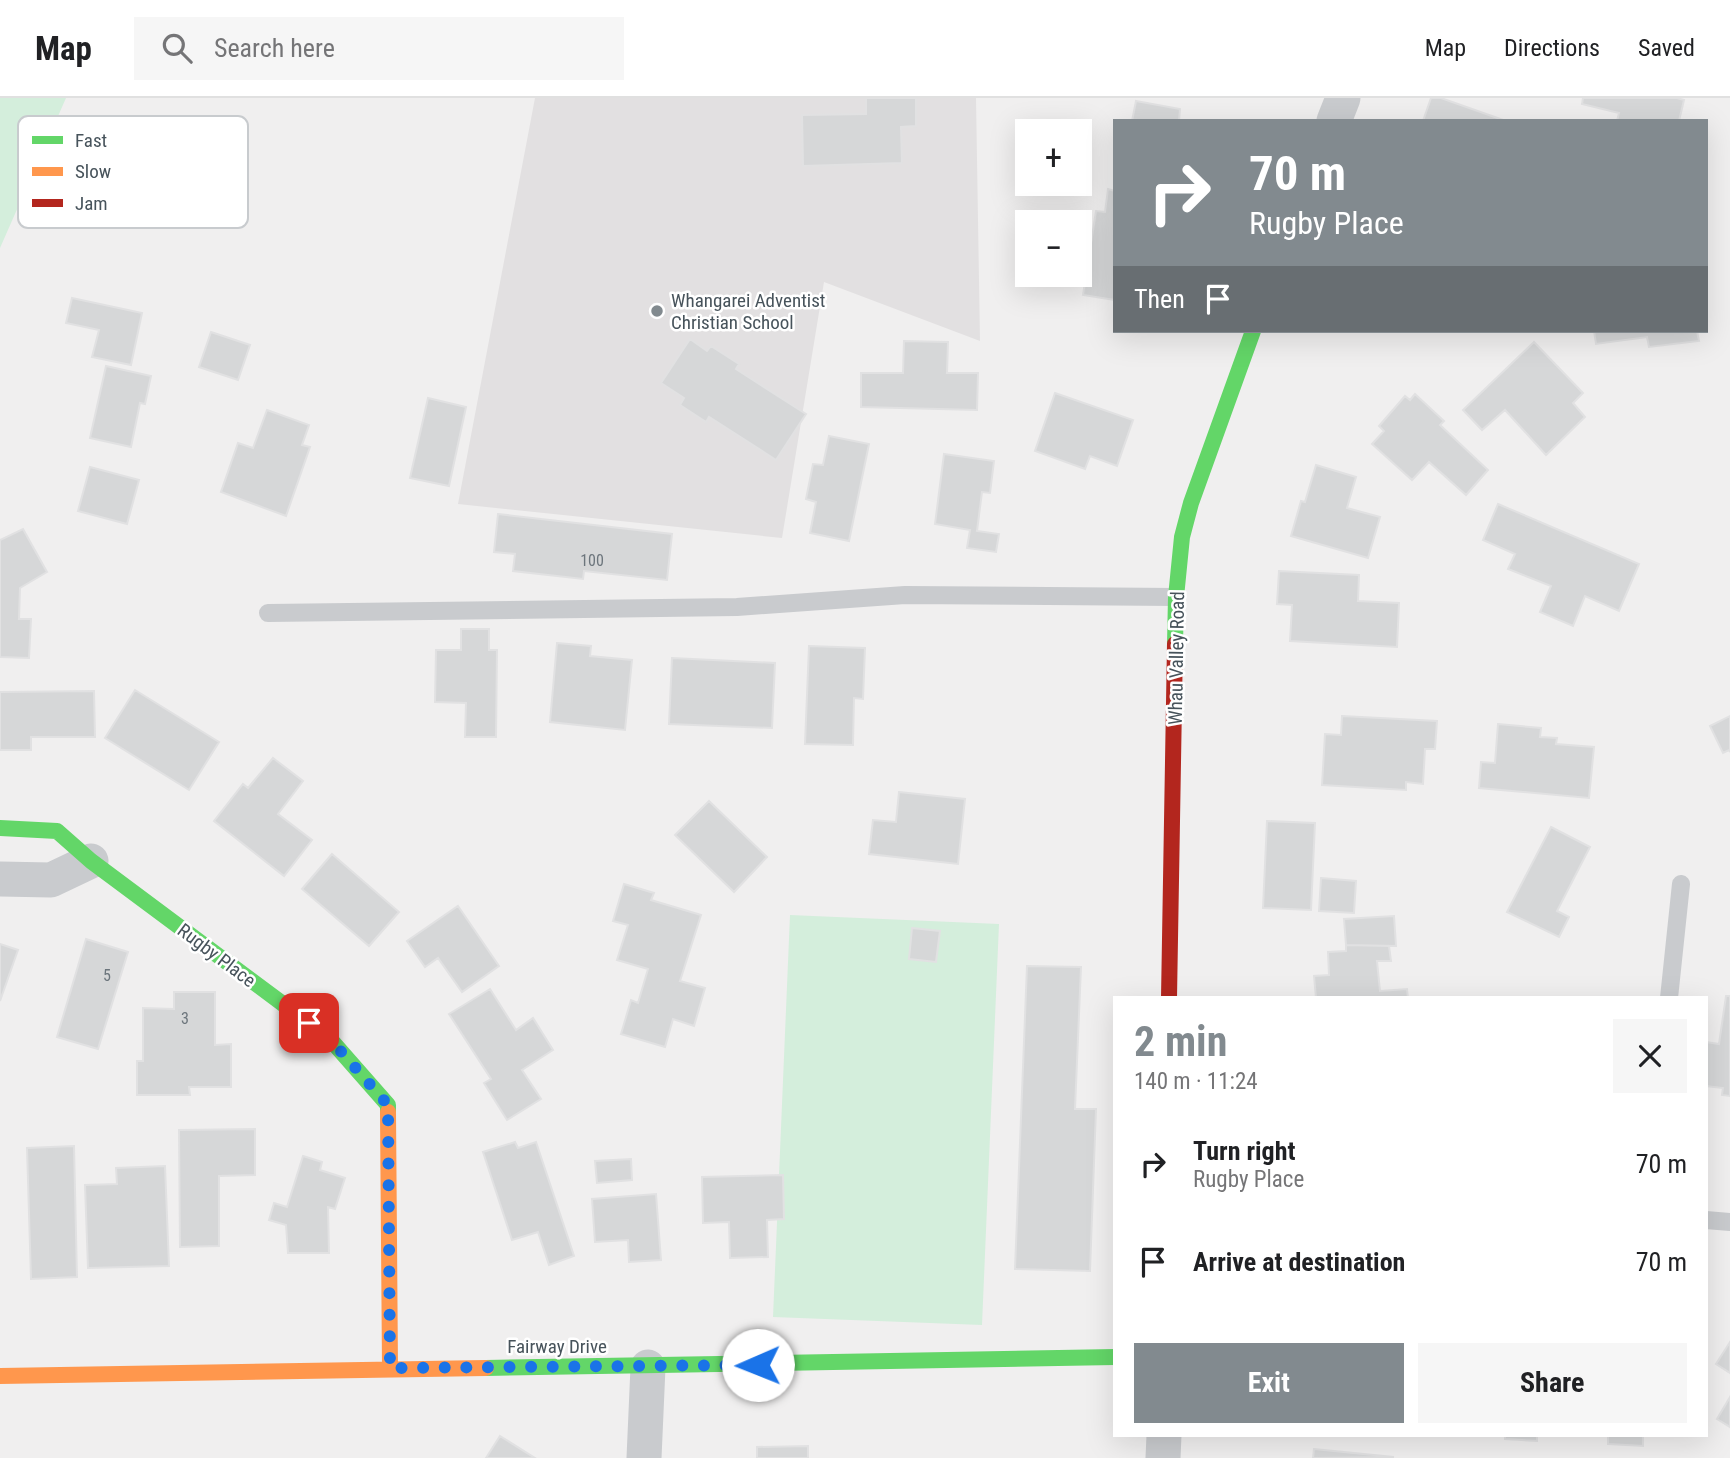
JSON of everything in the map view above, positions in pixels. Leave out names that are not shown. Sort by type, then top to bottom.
[{"type":"street","points":[[1335,119],[1343,98]]},
{"type":"street","name":"Whau Valley Road","points":[[1169,996],[1176,597],[1182,537],[1191,503],[1252,333]]},
{"type":"street","name":"Rugby Place","points":[[0,828],[57,831],[91,862],[330,1039],[388,1105],[390,1368]]},
{"type":"street","points":[[0,879],[51,880],[91,862]]},
{"type":"street","name":"Fairway Drive","points":[[0,1376],[1113,1357]]},
{"type":"street","points":[[644,1458],[648,1367]]},
{"type":"street","points":[[1163,1458],[1164,1437]]},
{"type":"lane","points":[[268,613],[737,607],[905,595],[1176,597]]},
{"type":"lane","points":[[1669,996],[1681,884]]},
{"type":"lane","points":[[1708,1220],[1730,1222]]},
{"type":"shaded area","name":"Whangarei Adventist Christian School","points":[[535,98],[976,98],[980,341],[824,282],[782,538],[458,504]]},
{"type":"green space","points":[[0,98],[66,98],[58,116],[18,116],[18,207],[0,248]]},
{"type":"green space","points":[[790,915],[999,924],[982,1325],[773,1317]]},
{"type":"building","points":[[866,98],[916,98],[916,126],[901,127],[902,163],[803,166],[802,115],[866,114]]},
{"type":"building","points":[[1431,98],[1441,98],[1500,119],[1424,119]]},
{"type":"building","points":[[1583,98],[1684,100],[1679,119],[1618,119],[1619,113],[1582,104]]},
{"type":"building","points":[[1136,101],[1180,109],[1179,119],[1132,119]]},
{"type":"building","points":[[1108,189],[1113,190],[1113,300],[1083,295],[1084,287],[1092,287],[1092,237],[1096,211],[1105,212]]},
{"type":"building","points":[[72,298],[142,313],[131,365],[92,357],[99,330],[66,323]]},
{"type":"building","points":[[211,332],[250,345],[238,380],[199,367]]},
{"type":"building","points":[[1594,333],[1697,333],[1699,341],[1649,347],[1647,337],[1596,344]]},
{"type":"building","points":[[690,339],[707,351],[711,346],[739,364],[736,369],[806,414],[776,460],[709,417],[706,422],[680,405],[684,398],[661,383]]},
{"type":"building","points":[[904,341],[948,342],[947,373],[978,373],[977,410],[861,407],[861,373],[903,373]]},
{"type":"building","points":[[1534,342],[1583,393],[1573,403],[1585,417],[1546,455],[1505,410],[1482,430],[1463,410]]},
{"type":"building","points":[[106,366],[151,376],[145,404],[140,403],[131,447],[90,438]]},
{"type":"building","points":[[1055,393],[1133,420],[1117,466],[1090,456],[1085,469],[1035,451]]},
{"type":"building","points":[[1415,394],[1444,421],[1440,425],[1488,470],[1466,495],[1429,462],[1412,480],[1372,444],[1384,431],[1379,426],[1405,396],[1410,400]]},
{"type":"building","points":[[428,398],[466,407],[449,486],[410,478]]},
{"type":"building","points":[[267,410],[309,425],[302,445],[310,447],[286,516],[221,492],[238,443],[253,448]]},
{"type":"building","points":[[829,436],[869,444],[849,541],[810,533],[816,502],[806,499],[813,464],[823,465]]},
{"type":"building","points":[[944,454],[994,461],[990,493],[982,492],[977,531],[999,534],[996,552],[967,548],[970,530],[935,524]]},
{"type":"building","points":[[1316,465],[1356,477],[1347,508],[1380,517],[1368,558],[1291,536],[1301,501],[1305,502]]},
{"type":"building","points":[[90,467],[139,480],[127,524],[78,511]]},
{"type":"building","points":[[1498,504],[1639,564],[1619,611],[1585,596],[1573,626],[1540,612],[1551,586],[1508,569],[1515,554],[1483,540]]},
{"type":"building","points":[[498,514],[672,534],[667,580],[584,571],[583,579],[513,571],[515,554],[494,552]]},
{"type":"building","points":[[23,529],[47,572],[20,588],[19,619],[31,619],[29,658],[0,657],[0,540]]},
{"type":"building","points":[[1279,571],[1359,575],[1358,601],[1399,603],[1397,647],[1290,641],[1292,605],[1277,604]]},
{"type":"building","points":[[461,629],[489,629],[489,650],[497,650],[496,737],[465,737],[466,703],[435,702],[436,650],[461,650]]},
{"type":"building","points":[[557,643],[591,646],[590,656],[632,660],[625,730],[550,722]]},
{"type":"building","points":[[809,646],[865,648],[863,699],[854,698],[853,745],[805,744]]},
{"type":"building","points":[[672,658],[775,663],[772,728],[669,724]]},
{"type":"building","points":[[135,690],[219,742],[189,790],[105,738]]},
{"type":"building","points":[[94,691],[95,737],[31,737],[31,750],[0,750],[0,692]]},
{"type":"building","points":[[1342,716],[1437,721],[1435,749],[1425,749],[1423,784],[1406,782],[1406,790],[1322,785],[1325,734],[1341,735]]},
{"type":"building","points":[[1730,716],[1730,752],[1729,750],[1723,753],[1710,726]]},
{"type":"building","points":[[1498,724],[1541,728],[1540,737],[1557,738],[1556,744],[1594,747],[1589,798],[1479,788],[1481,762],[1495,763]]},
{"type":"building","points":[[273,758],[303,781],[278,814],[312,840],[284,876],[214,821],[243,784],[248,788]]},
{"type":"building","points":[[899,792],[965,799],[958,864],[869,854],[873,820],[896,822]]},
{"type":"building","points":[[709,801],[767,857],[734,892],[675,835]]},
{"type":"building","points":[[1267,821],[1315,823],[1311,910],[1263,908]]},
{"type":"building","points":[[1551,827],[1590,847],[1557,911],[1569,917],[1559,937],[1507,912]]},
{"type":"building","points":[[332,854],[399,912],[369,946],[302,889]]},
{"type":"building","points":[[1321,878],[1356,881],[1354,913],[1319,911]]},
{"type":"building","points":[[624,884],[654,893],[651,900],[701,915],[680,981],[705,988],[694,1026],[673,1019],[665,1047],[621,1034],[631,1000],[638,1003],[648,969],[617,960],[628,925],[613,921]]},
{"type":"building","points":[[458,906],[499,966],[462,992],[438,958],[425,967],[407,941]]},
{"type":"building","points":[[1394,916],[1396,946],[1346,945],[1344,919]]},
{"type":"building","points":[[912,928],[940,931],[936,962],[909,959]]},
{"type":"building","points":[[86,939],[128,952],[98,1049],[57,1037]]},
{"type":"building","points":[[0,944],[18,950],[0,1001]]},
{"type":"building","points":[[1346,945],[1389,946],[1391,961],[1377,961],[1380,991],[1407,989],[1408,996],[1316,996],[1314,976],[1329,975],[1328,952],[1346,951]]},
{"type":"building","points":[[1027,966],[1081,967],[1075,1109],[1096,1109],[1090,1271],[1015,1269]]},
{"type":"building","points":[[490,989],[516,1030],[533,1018],[553,1050],[522,1070],[541,1099],[507,1120],[484,1083],[491,1079],[449,1014]]},
{"type":"building","points":[[174,992],[215,992],[215,1045],[231,1044],[231,1087],[189,1087],[190,1095],[137,1095],[137,1061],[143,1061],[143,1008],[174,1009]]},
{"type":"building","points":[[1726,996],[1730,996],[1730,1096],[1722,1095],[1723,1088],[1708,1086],[1708,1042],[1719,1044]]},
{"type":"building","points":[[255,1129],[255,1175],[219,1176],[219,1246],[180,1247],[179,1130]]},
{"type":"building","points":[[515,1142],[518,1148],[536,1142],[574,1256],[549,1265],[538,1232],[512,1240],[483,1152]]},
{"type":"building","points":[[74,1146],[77,1277],[31,1279],[27,1148]]},
{"type":"building","points":[[303,1156],[322,1162],[320,1170],[345,1178],[335,1209],[328,1207],[329,1253],[288,1253],[286,1225],[269,1220],[274,1203],[287,1207]]},
{"type":"building","points":[[631,1159],[632,1180],[597,1183],[595,1161]]},
{"type":"building","points":[[165,1166],[169,1266],[88,1268],[85,1185],[117,1184],[116,1168]]},
{"type":"building","points":[[783,1175],[784,1219],[767,1220],[768,1257],[730,1258],[729,1222],[703,1223],[702,1177]]},
{"type":"building","points":[[656,1194],[661,1260],[629,1262],[628,1240],[595,1242],[592,1199]]},
{"type":"building","points":[[1730,1342],[1730,1373],[1716,1364]]},
{"type":"building","points":[[1730,1397],[1730,1427],[1717,1419]]},
{"type":"building","points":[[500,1436],[535,1458],[486,1458]]},
{"type":"building","points":[[1537,1437],[1537,1441],[1505,1439]]},
{"type":"building","points":[[1608,1437],[1643,1437],[1643,1446],[1608,1444]]},
{"type":"building","points":[[808,1446],[808,1458],[757,1458],[757,1447]]},
{"type":"building","points":[[1314,1449],[1394,1457],[1313,1458]]},
{"type":"traffic: fast","points":[[1175,644],[1182,537],[1191,503],[1252,333]]},
{"type":"traffic: fast","points":[[0,828],[57,831],[91,861],[330,1039],[388,1105],[388,1112]]},
{"type":"traffic: fast","points":[[486,1368],[1113,1357]]},
{"type":"traffic: slow","points":[[388,1112],[390,1368]]},
{"type":"traffic: slow","points":[[0,1376],[486,1368]]},
{"type":"traffic: jam","points":[[1169,996],[1175,644]]},
{"type":"place","name":"Whangarei Adventist Christian School","points":[[657,311]]},
{"type":"route","points":[[309,1023],[330,1039],[388,1105],[390,1368],[758,1365]]}]
